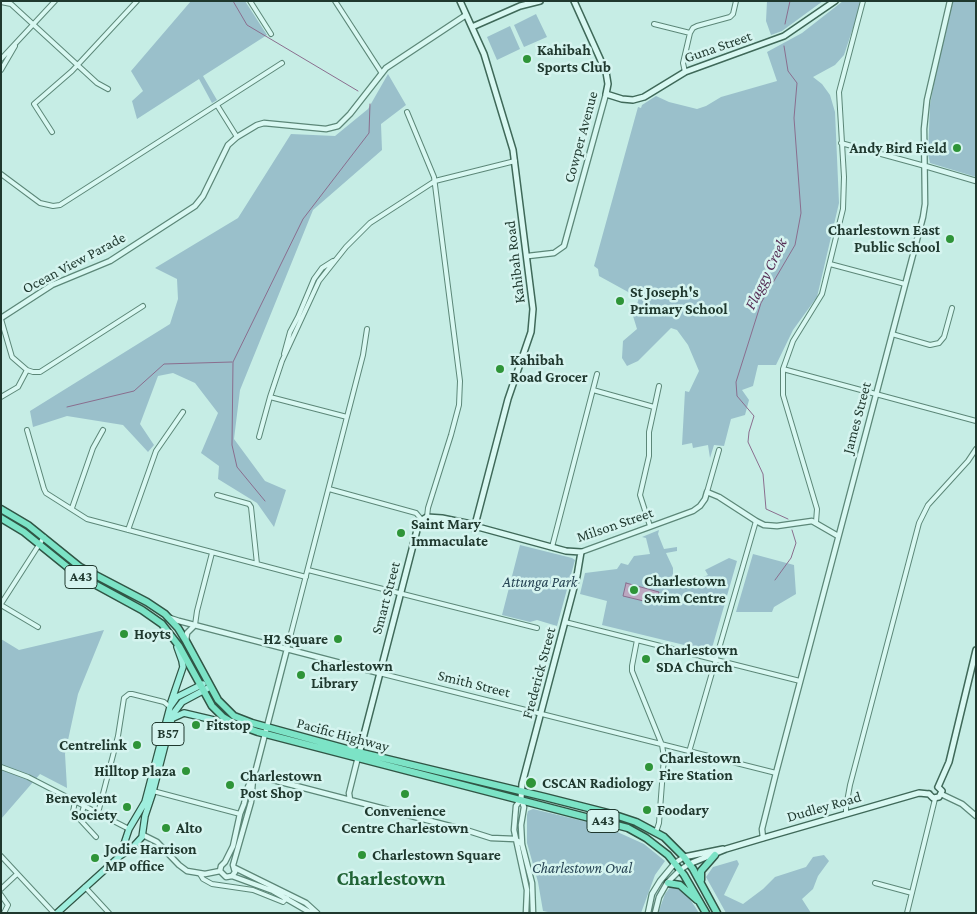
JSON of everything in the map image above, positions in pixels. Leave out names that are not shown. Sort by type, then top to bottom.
[{"type":"highway","name":"Pacific Highway","points":[[1,509],[28,525],[80,567],[147,602],[168,616],[186,641],[220,703],[230,713],[265,730]]},
{"type":"highway","name":"Pacific Highway","points":[[1,518],[24,532],[65,565],[90,582],[150,615],[162,624],[173,637],[201,688],[219,713],[238,725],[265,730],[628,828],[653,843],[675,863],[706,913]]},
{"type":"highway","name":"Pacific Highway","points":[[359,755],[521,791],[636,822],[656,832],[684,857],[702,884],[717,913]]},
{"type":"highway","points":[[702,884],[700,872],[715,855]]},
{"type":"highway","points":[[668,882],[680,885],[701,904]]},
{"type":"main road","name":"Kahibah Road","points":[[460,1],[484,56],[515,161],[533,299],[533,319],[530,332],[511,389],[475,524]]},
{"type":"main road","points":[[472,27],[520,6],[540,1]]},
{"type":"main road","name":"Cowper Avenue","points":[[574,1],[606,72],[608,84],[606,94]]},
{"type":"main road","name":"Guna Street","points":[[606,94],[622,99],[639,99],[644,97],[685,72],[777,40],[835,1]]},
{"type":"main road","name":"Milson Street","points":[[425,519],[442,518],[475,524],[552,547],[581,552]]},
{"type":"main road","name":"Smart Street","points":[[359,755],[417,530],[425,519]]},
{"type":"main road","name":"Frederick Street","points":[[521,799],[521,791],[580,563],[581,552]]},
{"type":"main road","points":[[170,707],[183,664],[173,637]]},
{"type":"main road","points":[[938,787],[949,762],[976,650]]},
{"type":"main road","name":"B57","points":[[120,856],[130,829],[145,802],[170,707],[177,698],[209,685]]},
{"type":"main road","name":"B57","points":[[142,835],[145,816],[172,719],[180,704],[201,688]]},
{"type":"main road","points":[[172,719],[180,713],[184,713],[238,725]]},
{"type":"main road","points":[[932,787],[938,787],[941,789],[942,794],[939,798],[935,799],[929,794],[932,787]]},
{"type":"main road","name":"Dudley Road","points":[[684,857],[726,849],[919,793],[929,794]]},
{"type":"main road","points":[[138,825],[142,835],[132,839],[130,829],[138,825]]},
{"type":"main road","points":[[55,913],[120,856],[132,848],[142,835]]},
{"type":"main road","name":"Dudley Road","points":[[689,864],[726,849]]},
{"type":"street","points":[[1,59],[55,1]]},
{"type":"street","points":[[52,132],[34,104],[78,65],[137,1]]},
{"type":"street","points":[[250,1],[271,34]]},
{"type":"street","points":[[335,1],[381,72],[466,15]]},
{"type":"street","points":[[685,72],[683,64],[690,33],[697,26],[730,17],[733,14],[736,1]]},
{"type":"street","points":[[816,522],[817,509],[783,395],[783,369],[793,340],[820,298],[844,203],[840,86],[862,12],[863,1]]},
{"type":"street","name":"James Street","points":[[763,838],[762,829],[776,773],[924,210],[924,129],[927,100],[950,1]]},
{"type":"street","points":[[1,2],[11,4],[97,83],[108,89]]},
{"type":"street","points":[[654,24],[690,33]]},
{"type":"street","points":[[1,70],[16,44]]},
{"type":"street","points":[[1,174],[40,203],[53,206],[60,205],[282,63]]},
{"type":"street","name":"Ocean View Parade","points":[[1,319],[52,285],[110,261],[195,206],[203,196],[228,145],[257,124],[264,123],[326,129],[338,126],[350,114],[381,72]]},
{"type":"street","name":"Cowper Avenue","points":[[528,256],[554,253],[564,246],[606,94]]},
{"type":"street","points":[[217,105],[237,137]]},
{"type":"street","points":[[407,112],[435,181],[461,395],[452,435],[425,519]]},
{"type":"street","points":[[841,143],[976,181]]},
{"type":"street","points":[[259,437],[282,361],[319,281],[360,231],[435,181],[515,161]]},
{"type":"street","points":[[830,264],[905,284]]},
{"type":"street","points":[[1,319],[12,357],[27,370],[33,372],[46,369],[143,306]]},
{"type":"street","points":[[892,334],[930,345],[939,343],[944,337],[952,308]]},
{"type":"street","points":[[232,876],[251,802],[254,775],[265,730],[329,489],[363,355],[367,329]]},
{"type":"street","points":[[783,369],[976,421]]},
{"type":"street","points":[[1,397],[18,387],[27,370]]},
{"type":"street","points":[[552,547],[597,374]]},
{"type":"street","points":[[650,526],[640,495],[649,459],[649,432],[659,386]]},
{"type":"street","points":[[593,390],[654,407]]},
{"type":"street","points":[[270,397],[347,416]]},
{"type":"street","points":[[128,530],[156,451],[183,412]]},
{"type":"street","points":[[28,430],[41,485],[46,493],[93,521],[306,578]]},
{"type":"street","points":[[72,508],[93,448],[103,430]]},
{"type":"street","points":[[846,814],[850,785],[919,523],[928,505],[968,461],[976,449]]},
{"type":"street","name":"Milson Street","points":[[581,552],[693,511],[700,506],[705,499],[719,450]]},
{"type":"street","name":"Milson Street","points":[[329,489],[416,513],[425,519]]},
{"type":"street","points":[[707,492],[719,497],[756,521],[764,524],[777,526],[805,520],[816,522],[838,536]]},
{"type":"street","points":[[217,495],[251,506],[257,564]]},
{"type":"street","points":[[689,752],[756,521]]},
{"type":"street","points":[[38,628],[1,604],[44,537]]},
{"type":"street","points":[[186,641],[188,633],[195,625],[212,553]]},
{"type":"street","points":[[308,570],[537,628]]},
{"type":"street","name":"Smith Street","points":[[168,616],[179,621],[379,673],[776,773]]},
{"type":"street","points":[[565,622],[800,681]]},
{"type":"street","points":[[637,640],[632,671],[662,745],[664,757],[659,823],[656,832]]},
{"type":"street","points":[[98,813],[118,736],[121,707],[126,696],[132,694],[164,702],[170,707]]},
{"type":"street","name":"Smart Street","points":[[350,800],[349,793],[359,755]]},
{"type":"street","points":[[1,767],[28,777],[130,829]]},
{"type":"street","points":[[254,775],[491,838],[515,839],[522,844]]},
{"type":"street","points":[[220,871],[233,846],[248,787],[254,775]]},
{"type":"street","points":[[153,791],[240,816],[245,820]]},
{"type":"street","points":[[942,794],[962,804],[976,816]]},
{"type":"street","name":"Frederick Street","points":[[521,799],[516,806],[514,830],[527,890],[526,913]]},
{"type":"street","name":"Frederick Street","points":[[521,799],[524,807],[521,825],[522,844],[530,874],[533,913]]},
{"type":"street","points":[[907,913],[935,799]]},
{"type":"street","points":[[245,800],[251,802]]},
{"type":"street","points":[[75,801],[73,812],[96,837]]},
{"type":"street","points":[[80,819],[84,806]]},
{"type":"street","points":[[142,835],[157,842],[183,869],[200,874],[212,874],[220,871]]},
{"type":"street","points":[[1,856],[55,913]]},
{"type":"street","points":[[648,913],[654,890],[675,863],[684,857]]},
{"type":"street","points":[[225,862],[230,862],[234,867],[312,906],[317,913]]},
{"type":"street","points":[[655,913],[661,892],[680,870],[689,864]]},
{"type":"street","points":[[220,871],[226,877],[232,876],[264,887],[287,898],[311,913]]},
{"type":"street","points":[[1,890],[17,874]]},
{"type":"street","points":[[200,874],[203,879],[212,884],[253,890],[283,902],[287,898]]},
{"type":"street","points":[[875,883],[912,893]]},
{"type":"street","points":[[85,887],[109,913]]},
{"type":"street","points":[[1,895],[8,905],[4,913]]},
{"type":"green space","points":[[191,1],[245,1],[267,35],[203,76],[217,100],[212,103],[199,79],[137,119],[132,101],[143,91],[131,71]]},
{"type":"green space","points":[[767,1],[823,1],[782,31],[771,35],[766,21]]},
{"type":"green space","points":[[843,1],[860,1],[860,7],[844,55],[835,65],[813,77],[822,84],[830,95],[835,112],[839,203],[817,297],[793,330],[776,365],[758,365],[753,386],[742,390],[749,400],[745,415],[731,419],[724,446],[714,445],[710,458],[708,445],[693,448],[692,443],[682,445],[685,391],[689,392],[699,371],[688,345],[677,330],[671,328],[638,361],[627,366],[622,358],[623,341],[637,329],[633,316],[639,298],[599,276],[598,269],[594,266],[638,107],[641,108],[642,105],[656,96],[669,102],[697,109],[721,97],[777,81],[767,52],[802,33]]},
{"type":"green space","points":[[953,1],[976,1],[976,177],[930,163],[928,154],[930,105],[938,61]]},
{"type":"green space","points":[[536,14],[547,37],[524,47],[514,25]]},
{"type":"green space","points":[[510,26],[520,49],[497,60],[487,37]]},
{"type":"green space","points":[[388,74],[406,105],[381,124],[382,150],[313,210],[240,390],[234,439],[265,481],[286,490],[274,527],[257,503],[218,479],[219,466],[201,453],[218,413],[195,383],[173,373],[158,376],[140,424],[154,445],[148,452],[123,425],[67,416],[33,427],[30,411],[170,324],[178,299],[177,279],[155,268],[238,218],[291,134],[335,136],[368,109]]},
{"type":"green space","name":"Charlestown Swim Centre","points":[[659,530],[658,534],[664,549],[677,547],[677,551],[666,553],[673,568],[673,576],[694,581],[708,575],[705,570],[729,558],[737,561],[712,648],[709,651],[602,625],[607,601],[580,594],[585,573],[617,569],[621,563],[628,565],[634,556],[650,554],[646,538],[642,537]]},
{"type":"green space","name":"Attunga Park","points":[[520,545],[575,560],[557,626],[537,620],[530,622],[502,615]]},
{"type":"green space","points":[[753,554],[794,565],[796,594],[774,607],[772,612],[736,612]]},
{"type":"green space","points":[[104,630],[78,694],[65,754],[67,788],[40,774],[1,819],[1,639],[19,650]]},
{"type":"green space","name":"Charlestown Oval","points":[[533,809],[604,826],[644,844],[665,861],[655,875],[641,913],[553,913],[543,911],[538,882],[527,843],[527,815],[528,811]]},
{"type":"green space","points":[[824,855],[829,861],[818,876],[813,889],[802,899],[811,913],[726,913],[706,877],[713,867],[737,860],[739,864],[724,895],[743,904],[775,877],[806,867],[813,857]]},
{"type":"green space","points":[[671,886],[676,886],[688,896],[699,913],[658,913],[665,894]]},
{"type":"shaded area","points":[[626,583],[659,592],[656,604],[623,596]]},
{"type":"waterway","points":[[233,1],[247,25],[358,91]]},
{"type":"waterway","name":"Flaggy Creek","points":[[785,24],[790,1]]},
{"type":"waterway","name":"Flaggy Creek","points":[[784,46],[788,71],[797,83],[794,118],[801,213],[795,245],[761,303],[736,382],[737,396],[754,416],[748,442],[763,474],[766,509],[788,519]]},
{"type":"waterway","points":[[265,501],[237,467],[232,445],[233,362],[303,219],[369,133],[370,104]]},
{"type":"waterway","points":[[67,407],[134,391],[164,364],[232,362]]},
{"type":"waterway","name":"Flaggy Creek","points":[[775,580],[791,558],[796,543],[792,530]]},
{"type":"place","name":"Kahibah Sports Club","points":[[527,59]]},
{"type":"place","name":"Andy Bird Field","points":[[957,148]]},
{"type":"place","name":"Charlestown East Public School","points":[[950,239]]},
{"type":"place","name":"St Joseph's Primary School","points":[[620,301]]},
{"type":"place","name":"Kahibah Road Grocer","points":[[500,369]]},
{"type":"place","name":"Saint Mary Immaculate","points":[[401,533]]},
{"type":"place","name":"Charlestown Swim Centre","points":[[634,590]]},
{"type":"place","name":"Hoyts","points":[[124,634]]},
{"type":"place","name":"H2 Square","points":[[338,639]]},
{"type":"place","name":"Charlestown SDA Church","points":[[646,659]]},
{"type":"place","name":"Charlestown Library","points":[[301,675]]},
{"type":"place","name":"Fitstop","points":[[196,725]]},
{"type":"place","name":"Centrelink","points":[[137,745]]},
{"type":"place","name":"Charlestown Fire Station","points":[[649,767]]},
{"type":"place","name":"Hilltop Plaza","points":[[186,771]]},
{"type":"place","name":"CSCAN Radiology","points":[[531,783]]},
{"type":"place","name":"Charlestown Post Shop","points":[[230,785]]},
{"type":"place","name":"Convenience Centre Charlestown","points":[[405,794]]},
{"type":"place","name":"Benevolent Society","points":[[127,807]]},
{"type":"place","name":"Foodary","points":[[647,810]]},
{"type":"place","name":"Alto","points":[[166,828]]},
{"type":"place","name":"Charlestown Square","points":[[362,855]]},
{"type":"place","name":"Jodie Harrison MP office","points":[[95,858]]},
{"type":"district","name":"Charlestown","points":[[391,879]]}]
